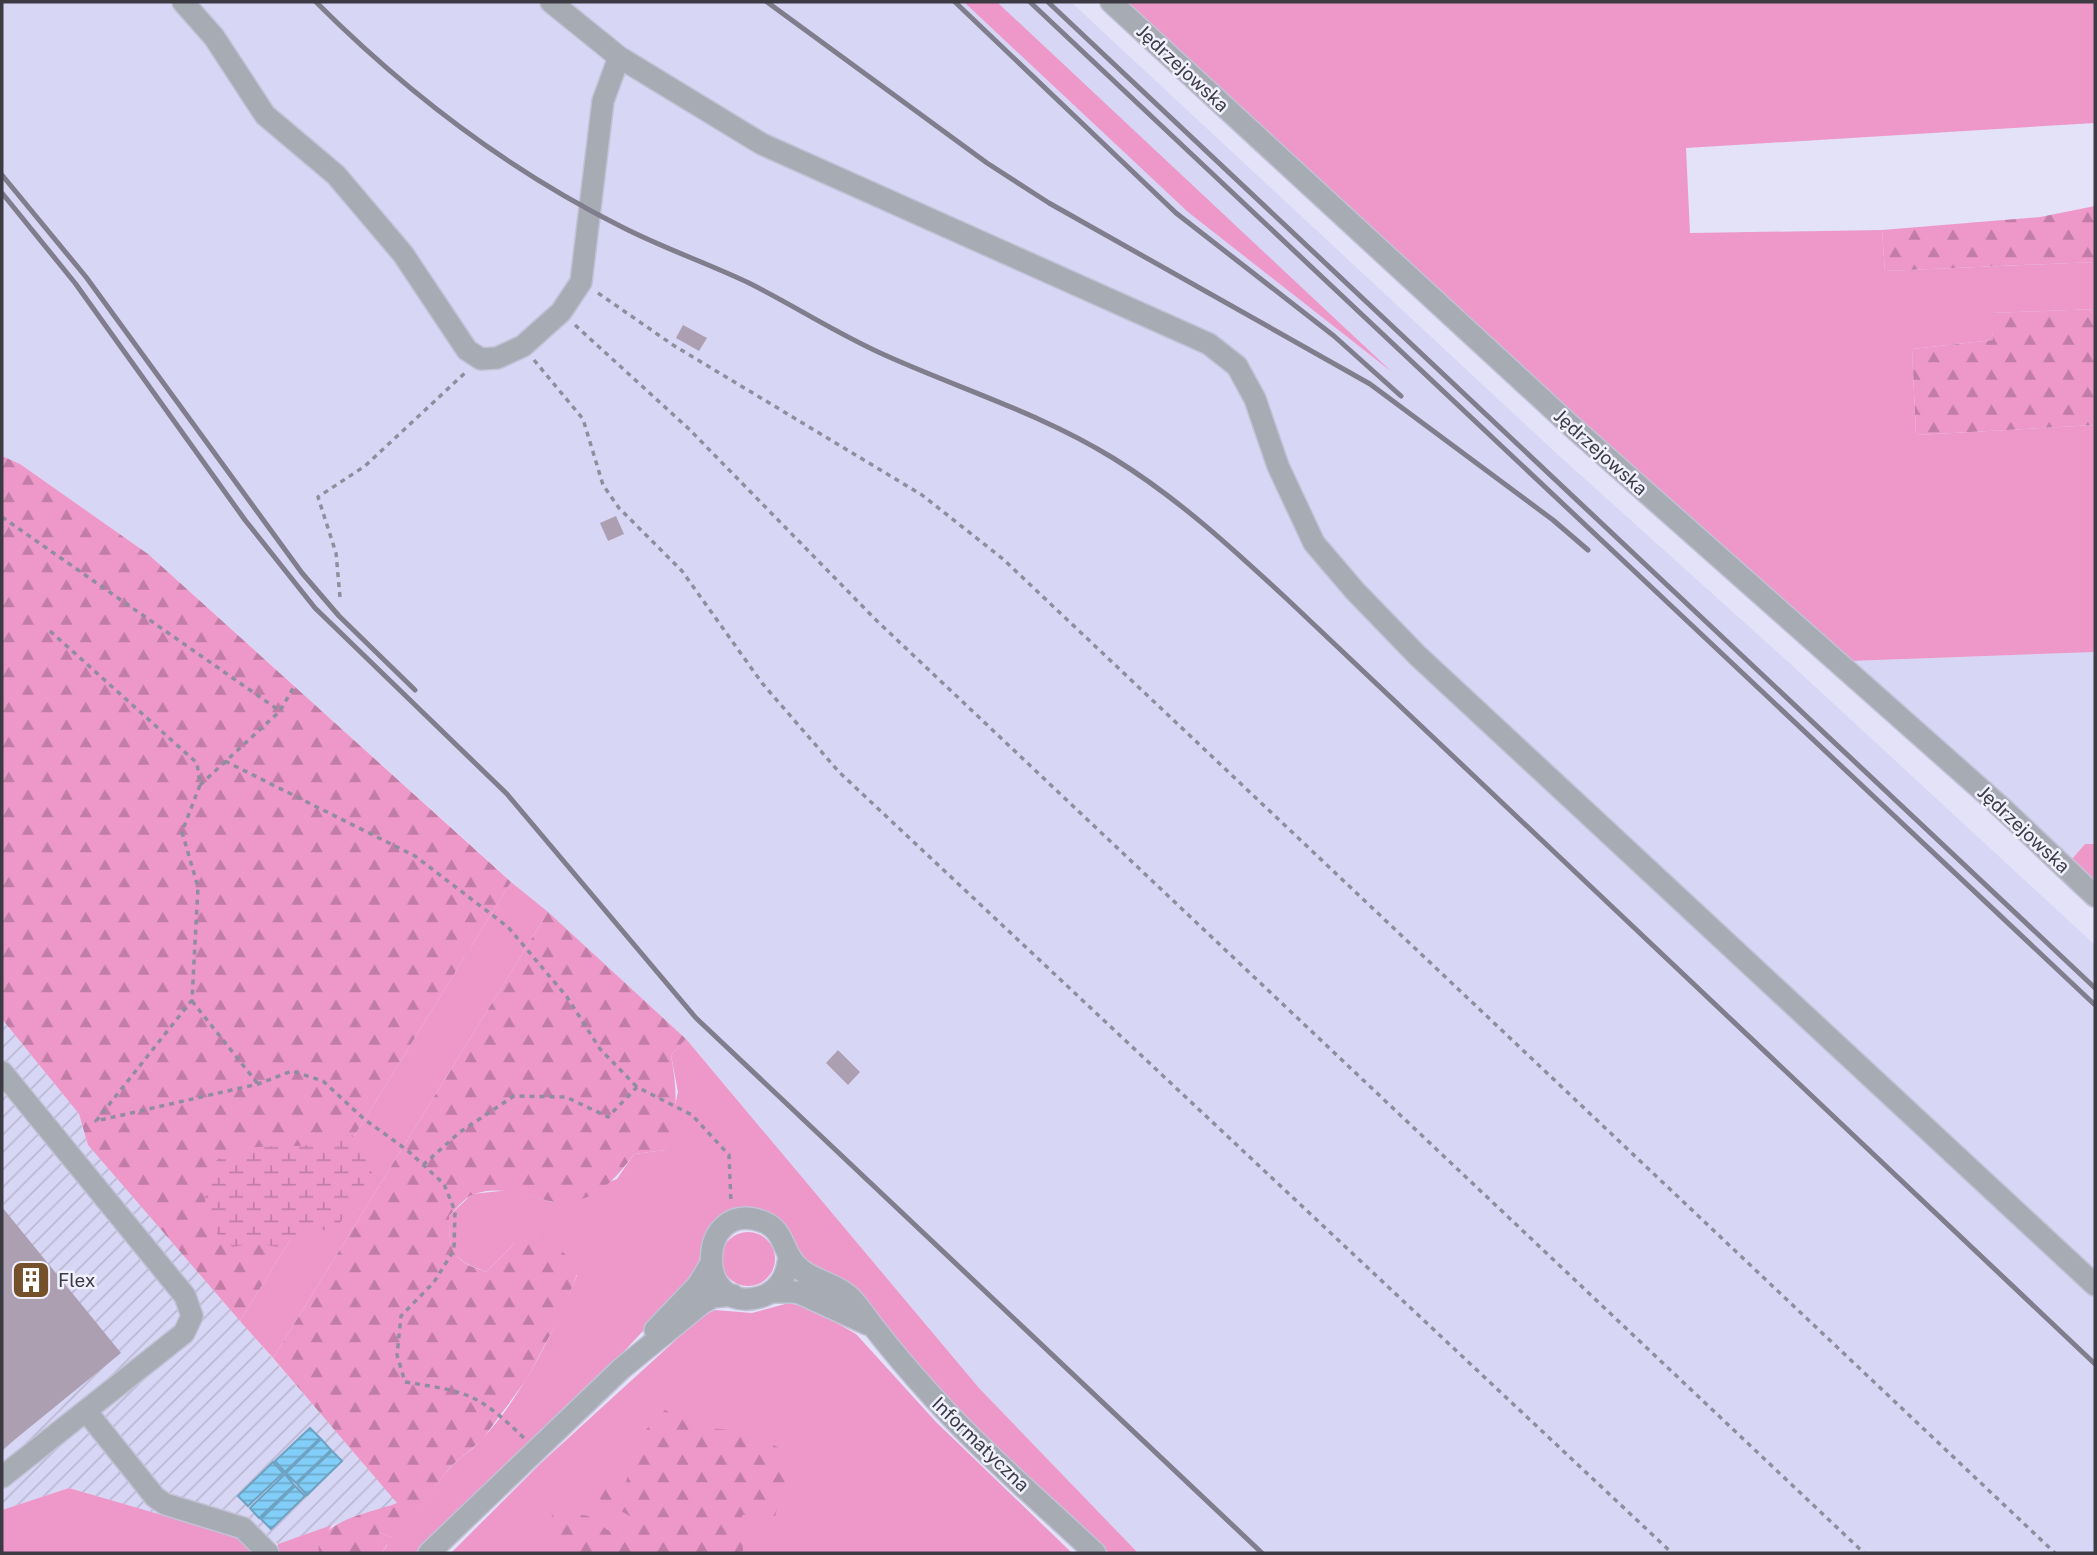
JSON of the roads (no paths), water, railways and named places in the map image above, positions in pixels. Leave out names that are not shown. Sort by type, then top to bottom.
[{"type":"street","points":[[183,2],[214,37],[265,115],[336,174],[403,254],[467,350],[481,359],[497,358],[523,346],[561,312],[582,282],[603,101],[619,57]]},
{"type":"street","points":[[551,2],[619,57],[762,144],[1209,344],[1237,366],[1255,399],[1294,505],[1314,542],[1355,591],[1418,656],[2095,1285]]},
{"type":"street","name":"Jędrzejowska","points":[[1111,2],[1569,424],[2001,807],[2095,896]]},
{"type":"street","points":[[2,1072],[191,1306],[192,1316],[184,1333],[2,1477]]},
{"type":"street","name":"Informatyczna","points":[[621,1369],[673,1308],[698,1285],[710,1265],[715,1238],[732,1222],[760,1220],[773,1226],[786,1243],[789,1257],[807,1275],[849,1296],[874,1329],[956,1422],[1095,1553]]},
{"type":"street","points":[[772,1292],[787,1271],[789,1257]]},
{"type":"street","points":[[710,1265],[721,1287],[733,1295]]},
{"type":"street","name":"Informatyczna","points":[[429,1553],[621,1369],[713,1297],[760,1297],[772,1292],[797,1292],[859,1318],[874,1329]]},
{"type":"street","points":[[86,1411],[155,1497],[165,1504],[243,1528],[268,1553]]},
{"type":"water","points":[[310,1428],[320,1438],[285,1472],[275,1461]]},
{"type":"water","points":[[321,1439],[331,1450],[296,1483],[286,1473]]},
{"type":"water","points":[[332,1451],[342,1461],[307,1495],[297,1484]]},
{"type":"water","points":[[273,1462],[283,1473],[248,1506],[238,1496]]},
{"type":"water","points":[[285,1474],[294,1485],[259,1518],[250,1508]]},
{"type":"water","points":[[295,1486],[305,1496],[271,1529],[261,1519]]},
{"type":"railway","points":[[316,2],[422,98],[498,154],[579,204],[638,235],[749,283],[869,348],[1058,428],[1113,458],[1160,490],[1226,543],[1288,600],[2095,1364]]},
{"type":"railway","points":[[767,2],[987,163],[1049,203],[1370,384],[1553,520],[1588,550]]},
{"type":"railway","points":[[955,2],[1176,213],[1334,336],[1401,396]]},
{"type":"railway","points":[[1030,2],[2095,1005]]},
{"type":"railway","points":[[1048,2],[2095,988]]},
{"type":"railway","points":[[2,175],[86,277],[302,573],[339,616],[415,690]]},
{"type":"railway","points":[[2,193],[75,283],[245,520],[315,608],[507,794],[696,1018],[1262,1553]]},
{"type":"place","name":"Flex","points":[[31,1280]]}]
